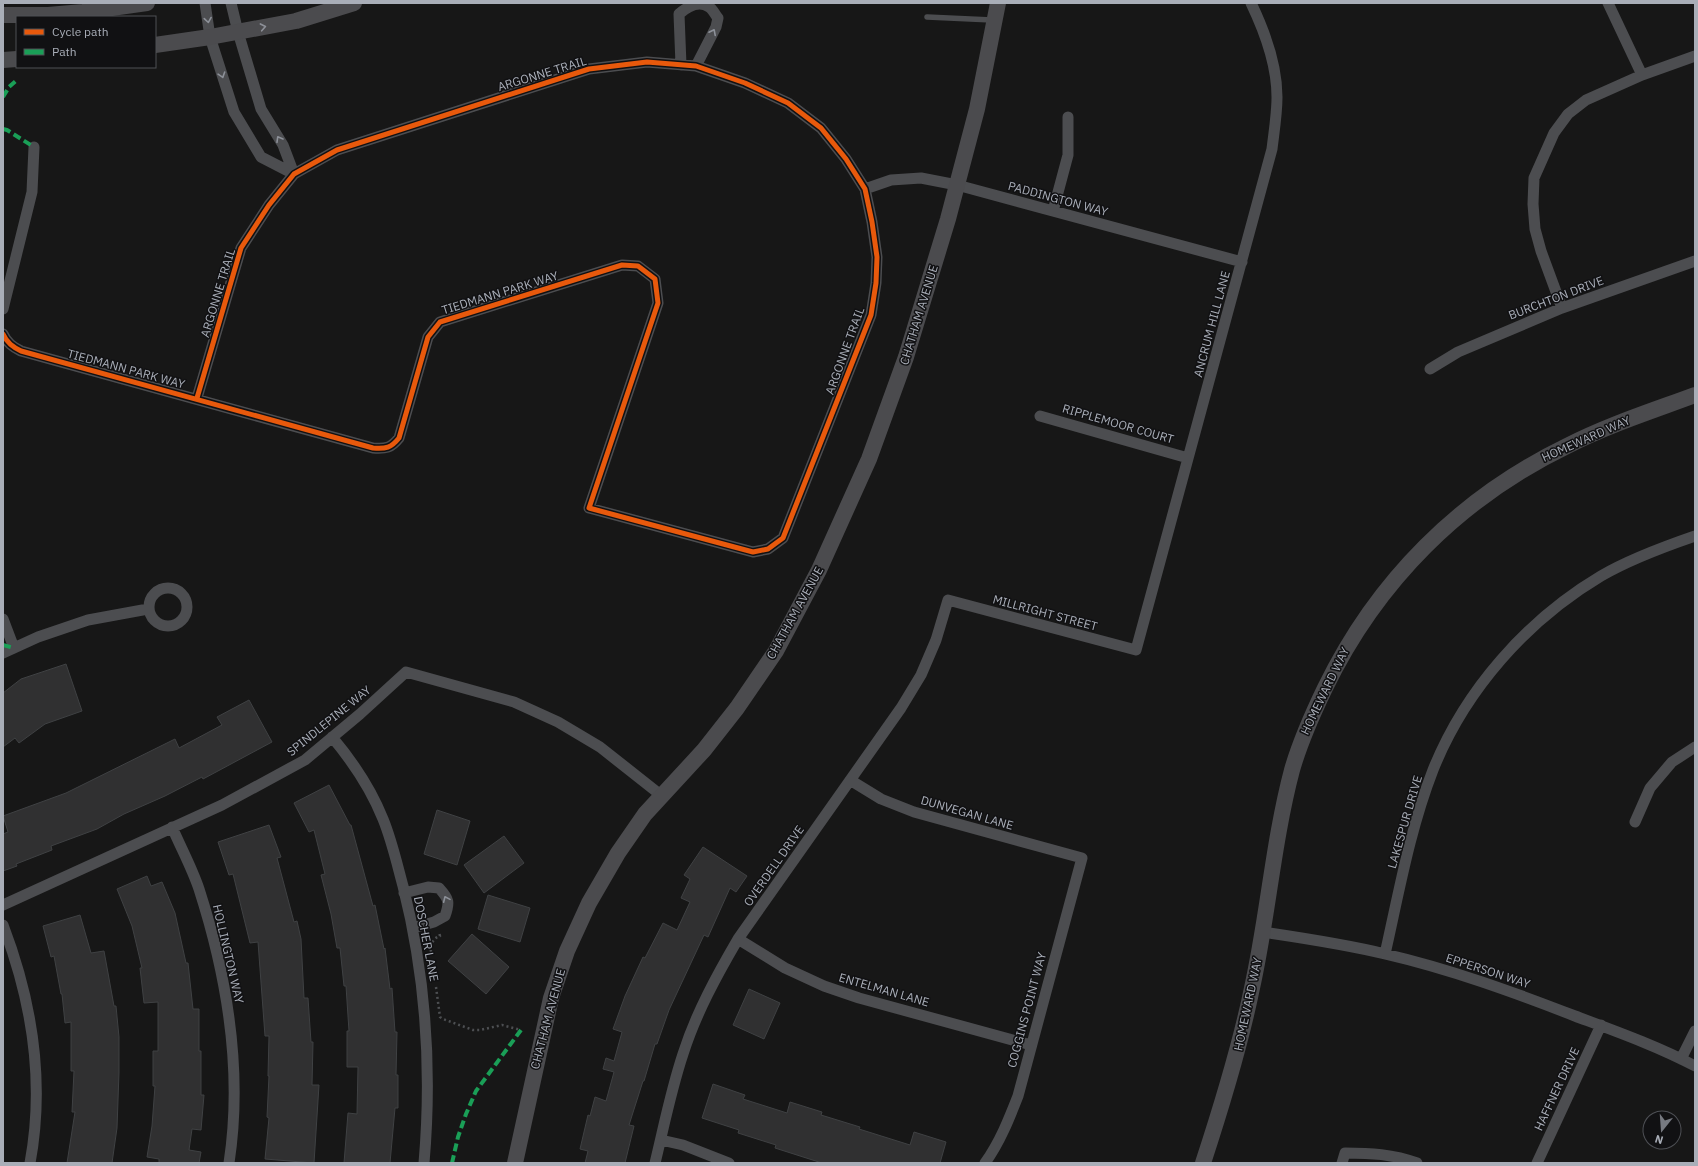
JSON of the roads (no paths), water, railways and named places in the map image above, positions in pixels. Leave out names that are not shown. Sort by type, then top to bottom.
[{"type":"street","points":[[3,15],[48,15],[147,3]]},
{"type":"street","points":[[205,3],[210,37],[234,112],[261,157],[294,174]]},
{"type":"street","points":[[231,3],[238,32],[262,109],[283,145],[294,174]]},
{"type":"street","points":[[156,45],[210,37],[296,21],[354,3]]},
{"type":"street","name":"CHATHAM AVENUE","points":[[994,3],[994,20]]},
{"type":"street","name":"CHATHAM AVENUE","points":[[515,1163],[551,998],[567,951],[589,903],[618,853],[645,814],[704,750],[737,708],[776,651],[819,570],[869,459],[906,357],[957,185],[977,109],[998,3]]},
{"type":"street","name":"ANCRUM HILL LANE","points":[[1136,650],[1272,149],[1277,96],[1273,64],[1265,34],[1251,3]]},
{"type":"street","points":[[1608,3],[1642,75]]},
{"type":"street","points":[[681,65],[679,14],[687,7],[699,4],[709,7],[718,18],[716,28],[696,66]]},
{"type":"street","points":[[1562,308],[1541,251],[1535,229],[1533,204],[1534,178],[1554,132],[1568,114],[1586,100],[1642,75],[1695,56]]},
{"type":"street","points":[[3,60],[16,59]]},
{"type":"street","name":"ARGONNE TRAIL","points":[[197,398],[241,248],[269,205],[294,174],[337,150],[589,69],[647,62],[696,66],[745,83],[788,103],[820,128],[846,158],[865,189],[872,222],[877,257],[876,282],[871,314],[783,538],[768,549]]},
{"type":"street","points":[[1053,211],[1068,155],[1068,117]]},
{"type":"street","points":[[3,309],[32,192],[34,147]]},
{"type":"street","name":"PADDINGTON WAY","points":[[865,189],[891,180],[921,178],[957,185],[1242,262]]},
{"type":"street","name":"BURCHTON DRIVE","points":[[1430,369],[1458,352],[1562,308],[1695,261]]},
{"type":"street","name":"TIEDMANN PARK WAY","points":[[3,334],[5,340],[13,347],[21,351],[197,398],[373,448],[385,449],[393,446],[399,438],[428,337],[440,322],[622,265],[638,266],[655,279],[658,303],[589,508],[753,552],[768,549]]},
{"type":"street","name":"HOMEWARD WAY","points":[[1203,1163],[1235,1059],[1253,987],[1279,826],[1292,769],[1301,741],[1313,712],[1359,625],[1406,565],[1462,512],[1498,486],[1567,445],[1695,395]]},
{"type":"street","name":"RIPPLEMOOR COURT","points":[[1040,416],[1188,458]]},
{"type":"street","name":"LAKESPUR DRIVE","points":[[1385,954],[1408,853],[1422,802],[1434,769],[1452,732],[1465,708],[1484,681],[1514,645],[1535,625],[1589,584],[1628,562],[1695,536]]},
{"type":"street","name":"MILLRIGHT STREET","points":[[948,600],[1136,650]]},
{"type":"street","name":"OVERDELL DRIVE","points":[[656,1163],[668,1106],[683,1052],[719,971],[738,939],[901,708],[921,675],[936,640],[948,600]]},
{"type":"street","points":[[3,653],[38,637],[88,620],[148,609]]},
{"type":"street","points":[[3,619],[14,648]]},
{"type":"street","name":"SPINDLEPINE WAY","points":[[3,905],[222,805],[305,760],[360,714],[406,672],[514,702],[558,722],[600,747],[662,796]]},
{"type":"street","name":"DOSCHER LANE","points":[[332,737],[352,761],[370,791],[383,820],[413,928],[424,1003],[428,1062],[427,1127],[424,1163]]},
{"type":"street","points":[[1635,822],[1650,788],[1672,762],[1695,747]]},
{"type":"street","name":"DUNVEGAN LANE","points":[[850,780],[881,799],[914,812],[1082,858]]},
{"type":"street","name":"HOLLINGTON WAY","points":[[172,828],[198,887],[222,975],[231,1033],[234,1103],[229,1163]]},
{"type":"street","name":"COGGINS POINT WAY","points":[[986,1163],[1007,1125],[1018,1096],[1082,858]]},
{"type":"street","points":[[404,893],[428,887],[439,888],[446,896],[449,906],[445,916],[434,922],[413,928]]},
{"type":"street","points":[[3,925],[23,986],[32,1032],[37,1097],[35,1139],[30,1163]]},
{"type":"street","name":"EPPERSON WAY","points":[[1262,932],[1327,942],[1385,954],[1463,975],[1601,1025],[1695,1066]]},
{"type":"street","name":"ENTELMAN LANE","points":[[738,939],[785,968],[824,986],[859,998],[1031,1045]]},
{"type":"street","name":"HAFFNER DRIVE","points":[[1537,1163],[1601,1025]]},
{"type":"street","points":[[1681,1059],[1695,1030]]},
{"type":"street","points":[[661,1140],[683,1145],[730,1163]]},
{"type":"street","points":[[1342,1163],[1346,1153],[1373,1153],[1393,1156],[1417,1163]]},
{"type":"lane","points":[[927,17],[994,20]]}]
